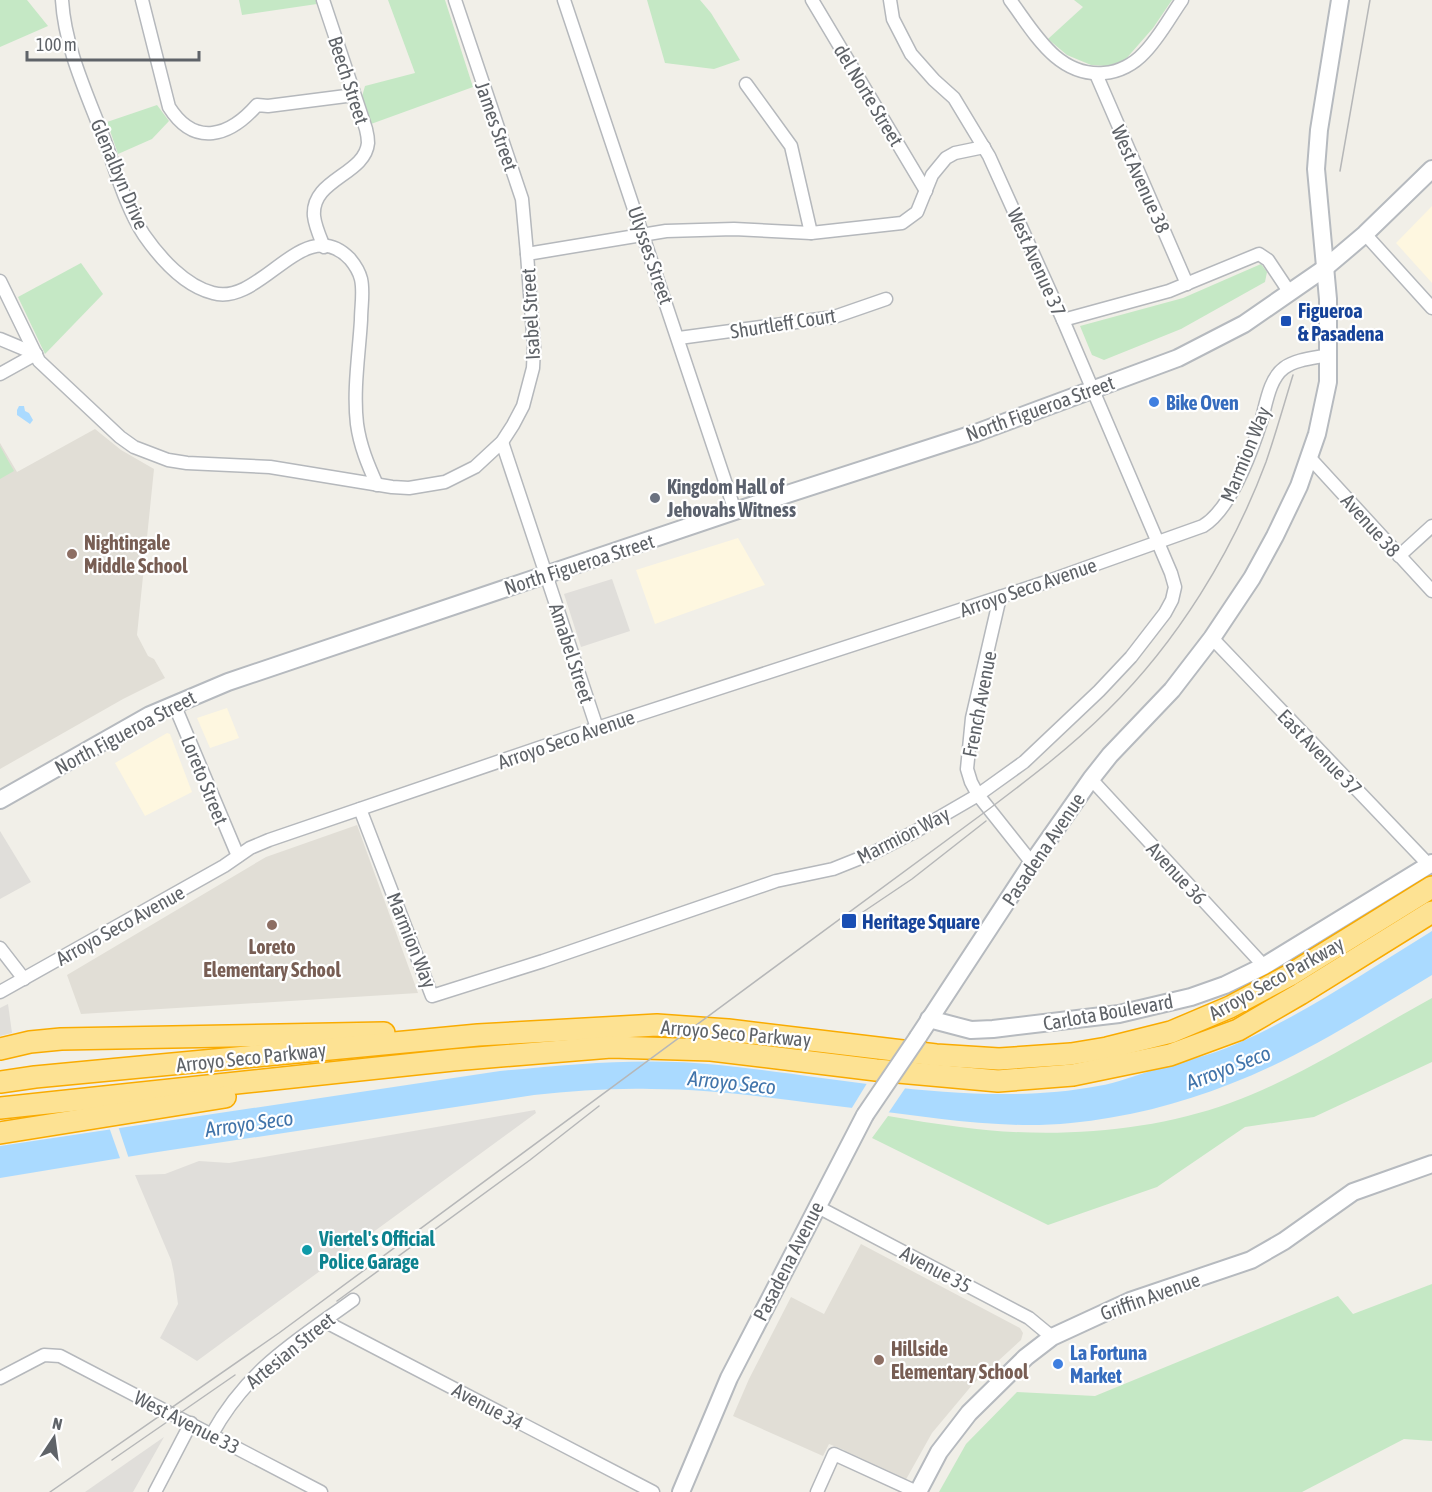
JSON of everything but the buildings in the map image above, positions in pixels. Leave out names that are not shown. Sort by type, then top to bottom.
[{"type":"highway","name":"Arroyo Seco Parkway","points":[[0,1082],[478,1035],[657,1025],[728,1030],[936,1055],[999,1059],[1071,1054],[1107,1048],[1171,1032],[1230,1007],[1290,975],[1432,887]]},
{"type":"highway","name":"Arroyo Seco Parkway","points":[[0,1108],[453,1060],[612,1047],[711,1050],[876,1070],[998,1081],[1073,1075],[1170,1055],[1238,1030],[1432,912]]},
{"type":"highway","points":[[0,1049],[30,1042],[61,1039],[377,1031],[423,1040]]},
{"type":"highway","points":[[0,1133],[453,1060]]},
{"type":"main road","points":[[1325,268],[1316,169],[1318,130],[1340,0]]},
{"type":"main road","name":"North Figueroa Street","points":[[0,800],[140,720],[228,682],[735,511],[975,433],[1178,358],[1244,324],[1325,268],[1365,234],[1432,169]]},
{"type":"main road","name":"Pasadena Avenue","points":[[681,1492],[729,1378],[865,1115],[1090,779],[1172,690],[1212,638],[1252,578],[1275,536],[1310,458],[1325,398],[1329,355],[1329,308],[1325,268]]},
{"type":"main road","name":"Carlota Boulevard","points":[[929,1019],[971,1030],[1119,1014],[1191,998],[1225,986],[1264,966],[1430,864]]},
{"type":"main road","name":"Griffin Avenue","points":[[917,1492],[939,1452],[969,1413],[1026,1358],[1052,1337],[1130,1301],[1251,1260],[1284,1241],[1353,1192],[1432,1164]]},
{"type":"street","name":"Glenalbyn Drive","points":[[62,0],[73,56],[128,204],[143,234],[168,264],[202,289],[213,293],[234,294],[246,290],[297,252],[308,248],[324,247]]},
{"type":"street","points":[[142,0],[170,107],[176,117],[190,129],[201,132],[222,132],[247,117],[257,105],[268,106],[354,94]]},
{"type":"street","name":"Beech Street","points":[[323,0],[366,129],[368,142],[364,154],[354,165],[330,183],[321,193],[315,206],[314,217],[324,247]]},
{"type":"street","name":"James Street","points":[[455,0],[522,199],[527,254]]},
{"type":"street","name":"Ulysses Street","points":[[564,0],[735,511]]},
{"type":"street","name":"del Norte Street","points":[[812,0],[926,191]]},
{"type":"street","name":"West Avenue 37","points":[[890,0],[893,19],[911,54],[954,98],[984,147],[1093,388],[1157,542]]},
{"type":"street","points":[[1010,0],[1046,48],[1059,61],[1070,68],[1096,74],[1124,68],[1136,61],[1146,52],[1182,0]]},
{"type":"street","name":"West Avenue 38","points":[[1096,74],[1187,284]]},
{"type":"street","points":[[746,84],[791,146],[811,233]]},
{"type":"street","name":"Isabel Street","points":[[0,281],[39,361],[120,437],[150,454],[187,463],[270,467],[377,485],[409,488],[445,482],[475,466],[502,442],[523,406],[533,368],[534,347],[527,254],[644,234],[700,228],[811,233],[902,223],[917,212],[932,175],[946,159],[955,153],[984,147]]},
{"type":"street","points":[[1365,234],[1432,308]]},
{"type":"street","points":[[324,247],[339,251],[346,256],[355,265],[360,276],[362,286],[357,424],[367,464],[377,485]]},
{"type":"street","points":[[1063,320],[1169,291],[1259,254],[1268,260],[1290,293]]},
{"type":"street","name":"Shurtleff Court","points":[[678,338],[834,316],[886,299]]},
{"type":"street","points":[[0,339],[36,354]]},
{"type":"street","points":[[0,374],[36,354]]},
{"type":"street","name":"Marmion Way","points":[[360,809],[432,996],[543,961],[776,881],[833,869],[873,853],[978,795],[1024,762],[1074,716],[1131,657],[1165,613],[1172,600],[1175,587],[1157,542],[1203,526],[1213,520],[1232,492],[1257,436],[1276,378],[1284,368],[1295,362],[1329,355]]},
{"type":"street","name":"Amabel Street","points":[[502,442],[597,729]]},
{"type":"street","name":"Avenue 38","points":[[1310,458],[1432,591]]},
{"type":"street","points":[[1399,556],[1432,526]]},
{"type":"street","name":"Arroyo Seco Avenue","points":[[0,992],[224,866],[250,848],[269,840],[597,729],[1000,597],[1157,542]]},
{"type":"street","name":"French Avenue","points":[[1000,597],[972,718],[967,769],[978,795],[1032,863]]},
{"type":"street","name":"East Avenue 37","points":[[1212,638],[1430,864]]},
{"type":"street","name":"Loreto Street","points":[[174,704],[238,856]]},
{"type":"street","name":"Avenue 36","points":[[1090,779],[1264,966]]},
{"type":"street","points":[[0,948],[24,979]]},
{"type":"street","name":"Avenue 35","points":[[816,1206],[1029,1318],[1052,1337]]},
{"type":"street","name":"Artesian Street","points":[[212,1434],[223,1413],[254,1375],[299,1338],[353,1300]]},
{"type":"street","name":"Avenue 34","points":[[324,1321],[653,1492]]},
{"type":"street","name":"West Avenue 33","points":[[0,1378],[44,1355],[60,1356],[321,1492]]},
{"type":"street","points":[[155,1492],[191,1423]]},
{"type":"street","points":[[817,1492],[834,1454],[917,1492]]},
{"type":"shaded area","points":[[1432,206],[1432,283],[1396,243]]},
{"type":"shaded area","name":"Nightingale Middle School","points":[[95,429],[121,450],[154,469],[137,635],[148,656],[154,659],[165,678],[123,699],[0,769],[0,443],[17,472]]},
{"type":"shaded area","points":[[738,538],[765,585],[655,624],[636,570]]},
{"type":"shaded area","points":[[612,579],[630,631],[581,647],[564,594]]},
{"type":"shaded area","points":[[227,708],[239,738],[210,748],[197,718]]},
{"type":"shaded area","points":[[167,733],[170,734],[192,792],[145,816],[115,763]]},
{"type":"shaded area","name":"Loreto Elementary School","points":[[357,825],[418,993],[81,1014],[67,975],[266,857]]},
{"type":"shaded area","points":[[0,831],[31,882],[0,899]]},
{"type":"shaded area","points":[[8,1004],[12,1033],[0,1036],[0,1008]]},
{"type":"shaded area","points":[[535,1110],[536,1113],[197,1361],[160,1338],[178,1304],[174,1274],[171,1260],[135,1175],[165,1174],[199,1161],[229,1163]]},
{"type":"shaded area","name":"Hillside Elementary School","points":[[861,1244],[1020,1328],[1023,1333],[1021,1340],[973,1384],[932,1433],[904,1483],[851,1460],[844,1450],[829,1444],[823,1456],[733,1416],[749,1379],[791,1297],[824,1314]]},
{"type":"shaded area","points":[[164,1437],[133,1492],[85,1492]]},
{"type":"green space","points":[[0,0],[27,0],[48,26],[0,47]]},
{"type":"green space","points":[[239,0],[316,0],[317,4],[242,15]]},
{"type":"green space","points":[[388,0],[445,0],[473,87],[371,124],[361,100],[365,86],[415,73]]},
{"type":"green space","points":[[647,0],[700,0],[711,13],[740,60],[714,69],[665,63]]},
{"type":"green space","points":[[1074,0],[1172,0],[1153,28],[1125,60],[1107,66],[1091,65],[1067,55],[1048,39],[1083,7]]},
{"type":"green space","points":[[157,105],[169,121],[152,139],[118,154],[107,122]]},
{"type":"green space","points":[[81,263],[103,294],[45,354],[18,297]]},
{"type":"green space","points":[[1261,264],[1267,272],[1265,282],[1181,329],[1104,360],[1092,355],[1080,326],[1183,298]]},
{"type":"green space","points":[[0,446],[14,471],[0,479]]},
{"type":"green space","points":[[1432,998],[1432,1062],[1314,1117],[1245,1127],[1157,1187],[1048,1225],[872,1138],[888,1116],[993,1131],[1062,1133],[1131,1127],[1198,1113],[1230,1103],[1282,1081]]},
{"type":"green space","points":[[1432,1284],[1432,1441],[1404,1439],[1302,1492],[939,1492],[966,1444],[1017,1392],[1095,1396],[1338,1296],[1353,1314]]},
{"type":"water","points":[[19,406],[24,406],[25,411],[29,413],[33,420],[30,424],[17,415]]},
{"type":"water","name":"Arroyo Seco","points":[[1432,931],[1432,975],[1358,1020],[1282,1061],[1230,1084],[1172,1104],[1111,1118],[1045,1125],[992,1124],[730,1093],[636,1089],[592,1090],[534,1095],[0,1178],[0,1146],[500,1071],[555,1066],[610,1062],[691,1063],[957,1093],[1052,1092],[1098,1086],[1207,1055],[1251,1037],[1331,994]]},
{"type":"pier","points":[[869,1080],[908,1084],[887,1115],[850,1111]]},
{"type":"pier","points":[[118,1126],[129,1159],[121,1161],[109,1127]]},
{"type":"tram line","points":[[1340,171],[1370,0]]},
{"type":"tram line","points":[[50,1492],[279,1333],[989,809],[1080,737],[1133,684],[1157,655],[1200,595],[1219,563],[1237,530],[1266,462],[1293,375]]},
{"type":"tram line","points":[[863,912],[912,879],[986,821]]},
{"type":"tram line","points":[[337,1301],[530,1160],[599,1106]]},
{"type":"tram line","points":[[112,1460],[235,1375]]},
{"type":"place","name":"Figueroa & Pasadena","points":[[1286,321]]},
{"type":"place","name":"Bike Oven","points":[[1154,402]]},
{"type":"place","name":"Kingdom Hall of Jehovahs Witness","points":[[655,498]]},
{"type":"place","name":"Nightingale Middle School","points":[[72,554]]},
{"type":"place","name":"Heritage Square","points":[[849,921]]},
{"type":"place","name":"Loreto Elementary School","points":[[272,925]]},
{"type":"place","name":"Viertel's Official Police Garage","points":[[307,1250]]},
{"type":"place","name":"Hillside Elementary School","points":[[879,1360]]},
{"type":"place","name":"La Fortuna Market","points":[[1058,1364]]}]
